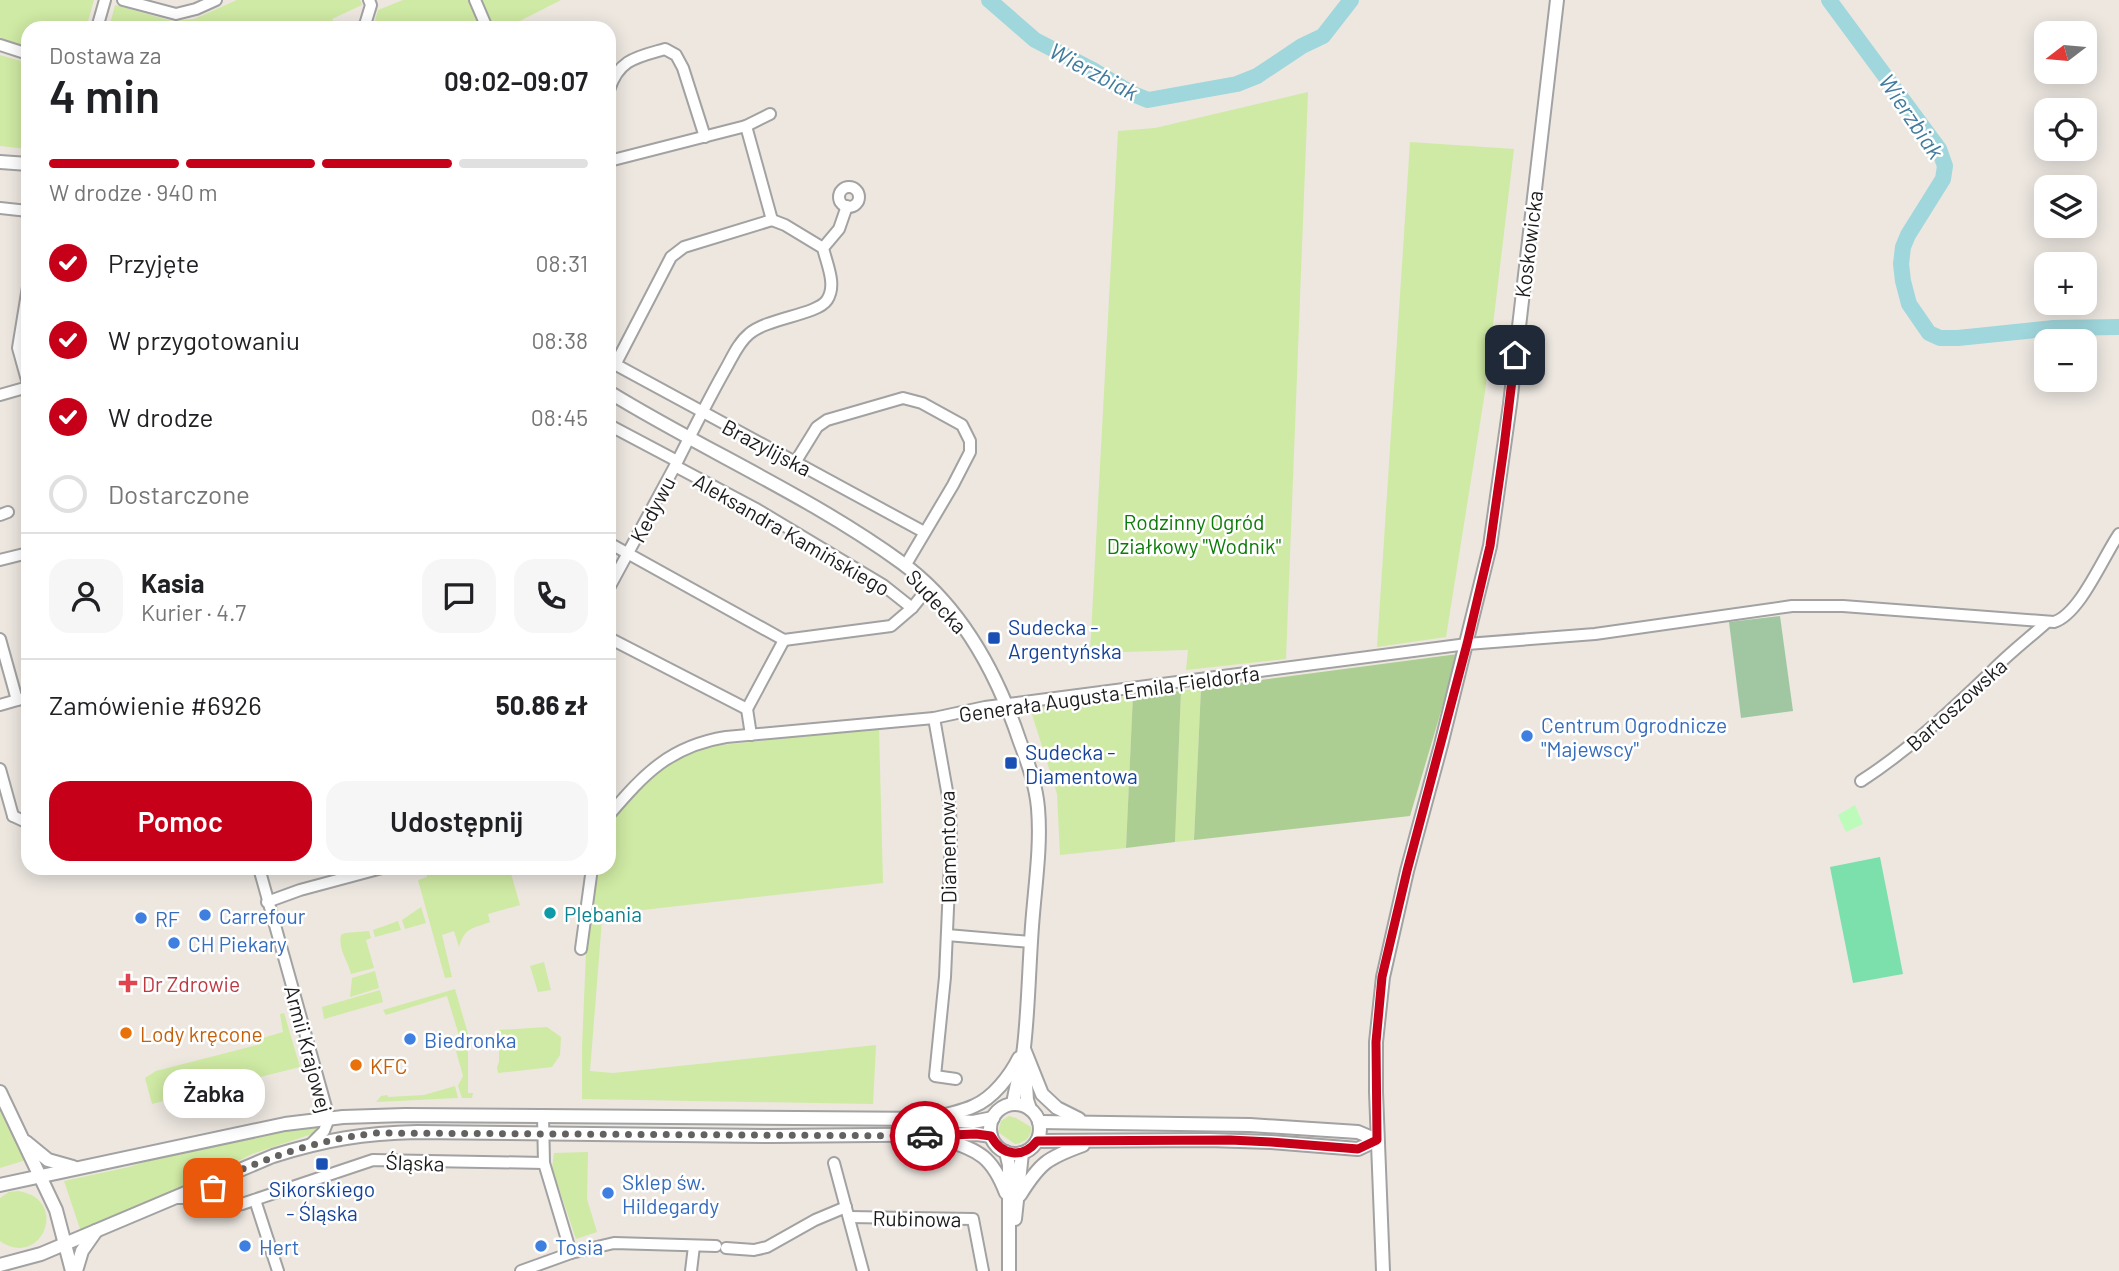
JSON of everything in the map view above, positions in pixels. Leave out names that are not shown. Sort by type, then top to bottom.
[{"type":"street","points":[[99,21],[105,0]]},
{"type":"street","points":[[123,0],[176,14],[216,0]]},
{"type":"street","points":[[475,0],[484,21]]},
{"type":"street","name":"Koskowicka","points":[[1383,1271],[1376,1116],[1377,1030],[1382,977],[1490,546],[1557,0]]},
{"type":"street","points":[[367,21],[374,2]]},
{"type":"street","points":[[0,46],[21,52]]},
{"type":"street","points":[[616,75],[620,67],[631,58],[665,49],[676,55],[684,68],[705,137]]},
{"type":"street","points":[[616,159],[746,126],[770,114]]},
{"type":"street","points":[[746,126],[772,220]]},
{"type":"street","points":[[0,162],[21,164]]},
{"type":"street","points":[[616,356],[671,257],[684,247],[772,220],[823,248],[839,229],[847,206]]},
{"type":"street","points":[[0,208],[21,210]]},
{"type":"street","name":"Aleksandra Kamińskiego","points":[[676,464],[738,346],[747,335],[761,325],[824,304],[832,289],[823,248]]},
{"type":"street","points":[[21,330],[18,348],[21,359]]},
{"type":"street","name":"Brazylijska","points":[[616,365],[924,532]]},
{"type":"street","points":[[0,395],[21,388]]},
{"type":"street","name":"Sudecka","points":[[616,396],[806,502],[878,547],[929,587],[978,646],[1007,705],[1031,773],[1038,806],[1024,1048],[1027,1100],[1030,1109]]},
{"type":"street","points":[[796,461],[817,427],[827,420],[903,398],[922,403],[962,425],[970,441],[970,452],[905,566]]},
{"type":"street","name":"Aleksandra Kamińskiego","points":[[616,429],[883,585],[912,608]]},
{"type":"street","name":"Kedywu","points":[[616,575],[676,464]]},
{"type":"street","name":"Bartoszowska","points":[[1861,780],[1897,756],[1943,719],[2046,622],[2061,620],[2080,601],[2119,534]]},
{"type":"street","points":[[616,547],[784,640],[891,626],[912,608],[929,587]]},
{"type":"street","points":[[0,561],[21,555]]},
{"type":"street","name":"Generała Augusta Emila Fieldorfa","points":[[616,807],[640,780],[678,752],[702,741],[934,718],[985,707],[1467,644],[1595,634],[1792,606],[1843,606],[2046,622]]},
{"type":"street","points":[[0,639],[21,696]]},
{"type":"street","points":[[751,735],[747,709],[784,640]]},
{"type":"street","points":[[616,642],[747,709]]},
{"type":"street","points":[[0,705],[21,699]]},
{"type":"street","name":"Diamentowa","points":[[934,718],[950,808],[951,840],[947,935],[935,1076],[956,1079]]},
{"type":"street","points":[[0,769],[13,816]]},
{"type":"street","points":[[0,820],[13,816],[21,820]]},
{"type":"street","name":"Armii Krajowej","points":[[260,875],[329,1118],[324,1131],[311,1144]]},
{"type":"street","points":[[267,902],[356,875]]},
{"type":"street","points":[[581,949],[592,875]]},
{"type":"street","points":[[947,935],[1031,942]]},
{"type":"street","points":[[933,1119],[973,1107],[982,1101],[998,1088],[1024,1048]]},
{"type":"street","points":[[1024,1048],[1042,1094],[1059,1109],[1083,1121]]},
{"type":"street","name":"Sudecka","points":[[1013,1104],[1024,1048]]},
{"type":"street","points":[[0,1092],[56,1210],[74,1271]]},
{"type":"street","points":[[1013,1104],[1030,1109],[1039,1122],[1037,1141],[1022,1153],[1006,1152],[999,1148],[991,1136],[993,1118],[1001,1108],[1013,1104]]},
{"type":"street","points":[[0,1185],[285,1124],[329,1118],[405,1115],[933,1119],[973,1122],[993,1118]]},
{"type":"street","points":[[544,1116],[544,1163],[571,1253]]},
{"type":"street","points":[[1358,1132],[1376,1116]]},
{"type":"street","points":[[1039,1122],[1250,1125],[1358,1132],[1377,1140]]},
{"type":"street","points":[[0,1265],[41,1254],[273,1156],[311,1144],[377,1133],[991,1136]]},
{"type":"street","points":[[933,1136],[970,1148],[984,1156],[1014,1200]]},
{"type":"street","points":[[23,1140],[48,1160],[75,1168]]},
{"type":"street","points":[[1037,1141],[1200,1140],[1358,1149],[1377,1140]]},
{"type":"street","points":[[1014,1200],[1035,1172],[1050,1159],[1093,1141]]},
{"type":"street","points":[[1358,1149],[1378,1170]]},
{"type":"street","points":[[1006,1152],[1014,1200]]},
{"type":"street","points":[[1009,1271],[1014,1200],[1022,1153]]},
{"type":"street","name":"Śląska","points":[[210,1210],[255,1200],[373,1160],[544,1163]]},
{"type":"street","points":[[834,1163],[863,1271]]},
{"type":"street","points":[[169,1200],[191,1198],[210,1210],[216,1180]]},
{"type":"street","points":[[255,1200],[278,1271]]},
{"type":"street","points":[[521,1271],[571,1253],[614,1243],[754,1250],[767,1247],[815,1220],[847,1212]]},
{"type":"street","name":"Rubinowa","points":[[847,1212],[973,1219],[983,1271]]},
{"type":"street","points":[[74,1271],[82,1251],[98,1230]]},
{"type":"street","points":[[691,1271],[694,1246]]},
{"type":"green space","points":[[0,0],[94,0],[88,21],[21,21],[21,45],[0,39]]},
{"type":"green space","points":[[237,0],[360,0],[362,5],[332,19],[334,21],[172,21],[194,19]]},
{"type":"green space","points":[[403,0],[470,0],[480,21],[375,21],[378,10]]},
{"type":"green space","points":[[480,0],[561,0],[520,21],[489,21]]},
{"type":"green space","points":[[115,5],[172,21],[111,21]]},
{"type":"green space","points":[[0,55],[21,61],[21,148],[0,146]]},
{"type":"green space","name":"Rodzinny Ogród Działkowy \"Wodnik\"","points":[[1308,92],[1286,659],[1186,670],[1188,650],[1090,653],[1118,131],[1155,128]]},
{"type":"green space","points":[[1410,142],[1514,149],[1485,392],[1446,637],[1377,647]]},
{"type":"green space","points":[[1780,616],[1793,711],[1741,718],[1729,622]]},
{"type":"green space","points":[[1458,654],[1410,816],[1194,840],[1201,688]]},
{"type":"green space","points":[[1201,688],[1194,840],[1175,842],[1181,691]]},
{"type":"green space","points":[[1181,691],[1175,842],[1126,848],[1133,695]]},
{"type":"green space","points":[[1133,695],[1126,848],[1060,855],[1057,794],[1030,708]]},
{"type":"green space","points":[[879,728],[883,883],[607,914],[602,920],[590,1071],[613,1073],[876,1045],[873,1104],[582,1099],[587,929],[596,875],[616,875],[616,813],[649,776],[695,748]]},
{"type":"green space","points":[[1855,805],[1863,824],[1846,832],[1838,815]]},
{"type":"green space","points":[[1880,857],[1903,974],[1853,983],[1830,867]]},
{"type":"green space","points":[[511,875],[520,905],[488,914],[490,922],[467,932],[459,947],[454,931],[442,935],[452,977],[445,978],[418,880],[427,877]]},
{"type":"green space","points":[[421,907],[426,923],[405,929],[402,920]]},
{"type":"green space","points":[[398,921],[401,930],[375,937],[373,930]]},
{"type":"green space","points":[[369,931],[371,938],[366,940],[374,968],[351,974],[342,950],[341,935]]},
{"type":"green space","points":[[544,962],[551,990],[538,992],[530,966]]},
{"type":"green space","points":[[375,971],[379,988],[350,997],[352,978]]},
{"type":"green space","points":[[455,989],[468,1034],[465,1044],[459,1046],[460,1039],[447,996],[386,1015],[383,1010]]},
{"type":"green space","points":[[380,990],[383,1002],[324,1019],[322,1007]]},
{"type":"green space","points":[[284,1013],[300,1067],[152,1104],[145,1078],[156,1071],[257,1045],[256,1040],[283,1032],[280,1014]]},
{"type":"green space","points":[[547,1027],[561,1037],[560,1055],[552,1067],[498,1073],[498,1030]]},
{"type":"green space","points":[[468,1047],[468,1093],[473,1093],[472,1098],[462,1098],[458,1086],[463,1076],[456,1051]]},
{"type":"green space","points":[[455,1086],[458,1098],[376,1102],[381,1096],[424,1095]]},
{"type":"green space","points":[[0,1104],[26,1160],[0,1168]]},
{"type":"green space","points":[[1009,1116],[1031,1127],[1029,1137],[1025,1141],[1015,1144],[998,1132],[1001,1121]]},
{"type":"green space","points":[[323,1125],[315,1133],[252,1154],[205,1178],[81,1232],[64,1181],[129,1167],[172,1153]]},
{"type":"green space","points":[[588,1152],[587,1199],[597,1232],[576,1239],[552,1168],[554,1153]]},
{"type":"green space","points":[[18,1191],[34,1197],[43,1206],[46,1218],[44,1230],[38,1240],[28,1247],[15,1248],[0,1241],[0,1198],[9,1192]]},
{"type":"waterway","name":"Wierzbiak","points":[[989,0],[1035,40],[1148,100],[1237,84],[1257,76],[1302,46],[1323,36],[1351,0]]},
{"type":"waterway","name":"Wierzbiak","points":[[1829,0],[1939,149],[1945,166],[1943,179],[1908,235],[1901,264],[1909,304],[1929,333],[1940,338],[1958,338],[2054,328],[2119,327]]},
{"type":"way so far","points":[[213,1188],[216,1180],[273,1156],[311,1144],[377,1133],[925,1136]]},
{"type":"place","name":"Sudecka - Argentyńska","points":[[994,638]]},
{"type":"place","name":"Centrum Ogrodnicze \"Majewscy\"","points":[[1527,736]]},
{"type":"place","name":"Sudecka - Diamentowa","points":[[1011,763]]},
{"type":"place","name":"Plebania","points":[[550,913]]},
{"type":"place","name":"Carrefour","points":[[205,915]]},
{"type":"place","name":"RF","points":[[141,918]]},
{"type":"place","name":"CH Piekary","points":[[174,943]]},
{"type":"place","name":"Dr Zdrowie","points":[[128,983]]},
{"type":"place","name":"Lody kręcone","points":[[126,1033]]},
{"type":"place","name":"Biedronka","points":[[410,1039]]},
{"type":"place","name":"KFC","points":[[356,1065]]},
{"type":"place","name":"Sikorskiego - Śląska","points":[[322,1164]]},
{"type":"place","name":"Żabka","points":[[213,1188]]},
{"type":"place","name":"Sklep św. Hildegardy","points":[[608,1193]]},
{"type":"place","name":"Hert","points":[[245,1246]]},
{"type":"place","name":"Tosia","points":[[541,1246]]},
{"type":"route","points":[[925,1136],[991,1136],[999,1148],[1014,1154],[1028,1150],[1037,1141],[1230,1140],[1358,1149],[1377,1140],[1376,1042],[1382,977],[1490,546],[1515,355]]}]
